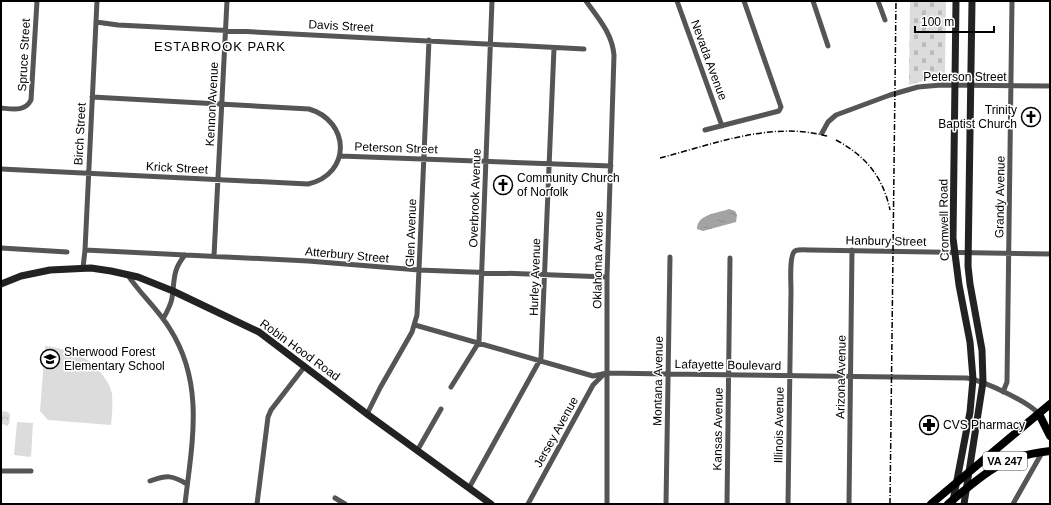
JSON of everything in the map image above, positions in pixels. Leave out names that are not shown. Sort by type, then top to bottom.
[{"type":"main road","name":"VA 247","points":[[931,504],[1050,404]]},
{"type":"main road","points":[[1039,414],[1050,436]]},
{"type":"main road","name":"VA 247","points":[[951,503],[988,471],[1004,462],[1026,454],[1046,451]]},
{"type":"street","name":"Spruce Street","points":[[1,108],[22,109],[26,107],[31,100],[37,1]]},
{"type":"street","name":"Birch Street","points":[[83,268],[97,1]]},
{"type":"street","name":"Kennon Avenue","points":[[214,256],[227,1]]},
{"type":"street","name":"Overbrook Avenue","points":[[451,387],[479,344],[483,272],[484,194],[487,162],[492,1]]},
{"type":"street","name":"Oklahoma Avenue","points":[[586,1],[608,32],[613,47],[607,277],[607,504]]},
{"type":"street","name":"Nevada Avenue","points":[[677,1],[722,126]]},
{"type":"street","points":[[705,130],[779,111],[781,107],[744,1]]},
{"type":"street","points":[[813,1],[828,46]]},
{"type":"street","points":[[878,1],[885,20]]},
{"type":"street","name":"Cromwell Road","points":[[951,503],[970,412],[973,379],[970,342],[954,253],[956,1]]},
{"type":"street","name":"Cromwell Road","points":[[964,504],[983,382],[981,344],[970,284],[969,253],[972,1]]},
{"type":"street","name":"Grandy Avenue","points":[[1003,392],[1007,382],[1012,1]]},
{"type":"street","name":"Davis Street","points":[[96,22],[584,49]]},
{"type":"street","name":"Glen Avenue","points":[[367,414],[415,325],[417,315],[428,40]]},
{"type":"street","name":"Hurley Avenue","points":[[469,488],[507,417],[540,361],[542,352],[554,48]]},
{"type":"street","name":"Peterson Street","points":[[822,133],[828,122],[836,115],[890,95],[918,87],[941,85],[1050,86]]},
{"type":"street","name":"Peterson Street","points":[[92,97],[290,107],[315,111],[328,119],[337,130],[341,146],[340,156],[611,166]]},
{"type":"street","name":"Krick Street","points":[[1,169],[308,184],[314,183],[325,177],[336,164],[340,156]]},
{"type":"street","points":[[1,248],[67,252]]},
{"type":"street","name":"Atterbury Street","points":[[85,250],[214,256],[420,270],[545,276],[607,277]]},
{"type":"street","name":"Hanbury Street","points":[[794,252],[797,250],[852,250],[1050,254]]},
{"type":"street","name":"Arizona Avenue","points":[[849,504],[852,250]]},
{"type":"street","name":"Illinois Avenue","points":[[788,504],[792,257],[794,252]]},
{"type":"street","points":[[163,319],[170,306],[175,273],[180,261],[185,255]]},
{"type":"street","name":"Montana Avenue","points":[[666,504],[670,257]]},
{"type":"street","name":"Kansas Avenue","points":[[727,504],[730,258]]},
{"type":"street","name":"Robin Hood Road","points":[[1,284],[35,273],[65,268],[83,268],[126,274],[173,291],[256,330],[367,414],[491,504]]},
{"type":"street","points":[[126,274],[163,319],[179,344],[186,364],[193,395],[194,423],[185,504]]},
{"type":"street","name":"Lafayette Boulevard","points":[[415,325],[586,374],[851,376],[973,379],[983,382],[1003,392],[1032,408],[1039,414]]},
{"type":"street","points":[[257,504],[268,417],[271,410],[305,366]]},
{"type":"street","name":"Jersey Avenue","points":[[528,504],[593,385],[601,376],[607,373]]},
{"type":"street","points":[[417,451],[440,409]]},
{"type":"street","points":[[1014,504],[1046,451]]},
{"type":"street","points":[[1,471],[31,471]]},
{"type":"street","points":[[150,481],[170,476],[176,477],[187,484]]},
{"type":"street","points":[[335,498],[345,504]]},
{"type":"green space","points":[[910,1],[946,1],[945,75],[909,85]]},
{"type":"green space","points":[[45,346],[62,349],[78,355],[86,359],[98,370],[107,381],[112,392],[111,425],[48,420],[40,411]]},
{"type":"green space","points":[[1,411],[8,412],[10,415],[9,424],[7,426],[1,423]]},
{"type":"green space","points":[[17,422],[33,423],[31,457],[14,455]]},
{"type":"water","points":[[729,209],[735,211],[737,215],[736,222],[703,231],[697,229],[700,220],[704,217]]},
{"type":"railway","points":[[890,504],[896,1]]},
{"type":"railway","points":[[660,158],[722,141],[764,133],[785,131],[806,132],[827,136]]},
{"type":"railway","points":[[836,140],[856,153],[872,169],[883,187],[890,210]]},
{"type":"place","name":"Trinity Baptist Church","points":[[1031,117]]},
{"type":"place","name":"Community Church of Norfolk","points":[[503,185]]},
{"type":"place","name":"Sherwood Forest Elementary School","points":[[50,359]]},
{"type":"place","name":"CVS Pharmacy","points":[[929,425]]},
{"type":"district","name":"ESTABROOK PARK","points":[[220,46]]}]
